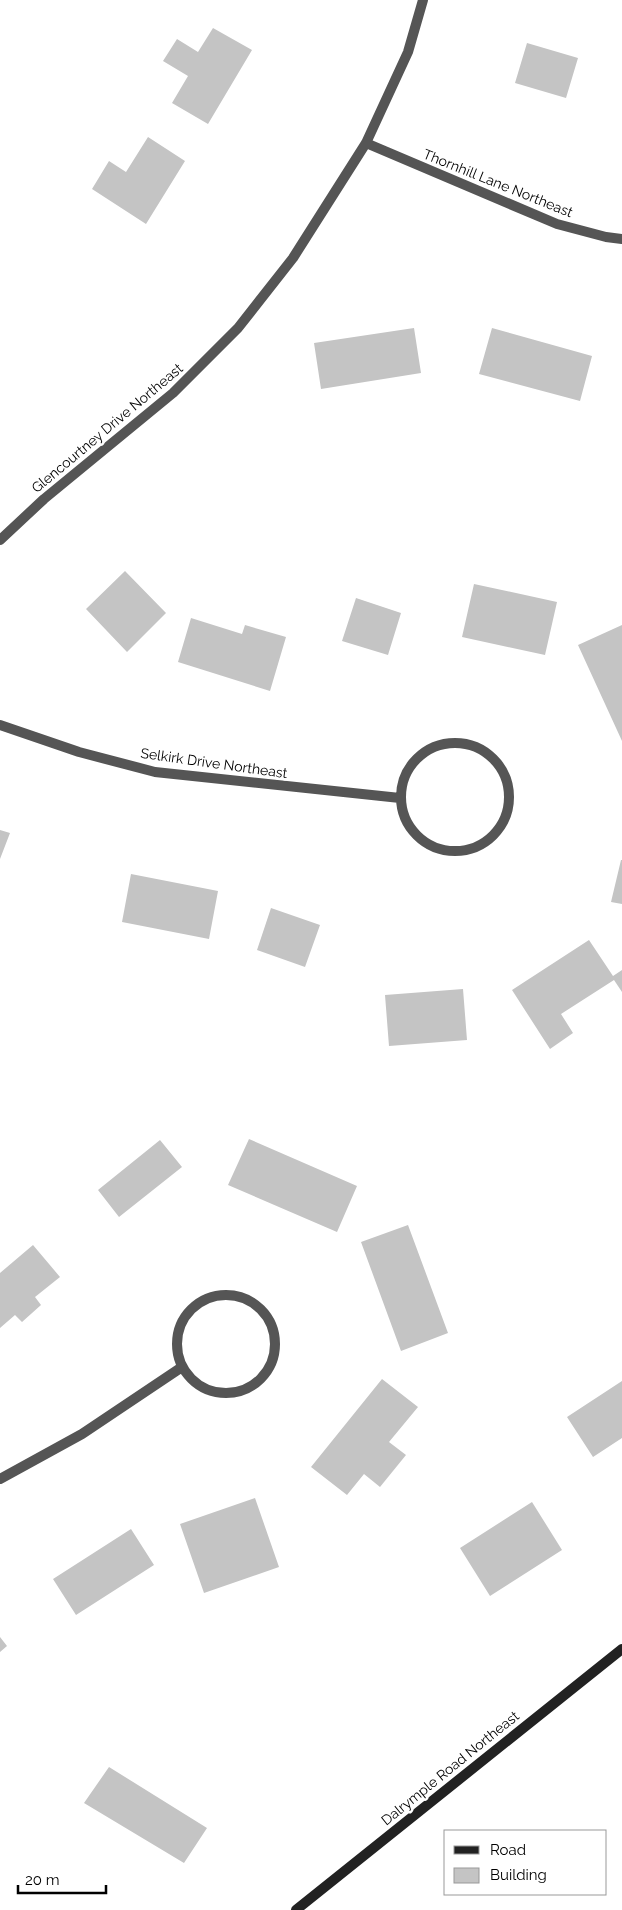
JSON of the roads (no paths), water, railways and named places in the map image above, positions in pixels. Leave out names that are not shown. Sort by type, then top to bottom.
[{"type":"street","name":"Glencourtney Drive Northeast","points":[[0,540],[44,499],[173,393],[238,328],[293,258],[366,143],[408,52],[423,0]]},
{"type":"street","name":"Thornhill Lane Northeast","points":[[366,143],[557,224],[606,237],[622,239]]},
{"type":"street","name":"Selkirk Drive Northeast","points":[[0,725],[79,752],[155,772],[400,798]]},
{"type":"street","points":[[447,743],[466,744],[482,750],[496,762],[505,778],[509,796],[505,815],[495,832],[482,844],[465,850],[447,850],[431,846],[418,837],[408,824],[400,798],[405,775],[415,760],[430,749],[447,743]]},
{"type":"street","points":[[223,1295],[239,1297],[254,1303],[266,1315],[272,1325],[275,1349],[271,1364],[262,1378],[250,1388],[235,1393],[219,1393],[204,1389],[191,1380],[182,1367],[177,1352],[178,1336],[183,1320],[194,1307],[207,1299],[223,1295]]},
{"type":"street","points":[[0,1479],[82,1434],[182,1367]]},
{"type":"street","name":"Dalrymple Road Northeast","points":[[296,1910],[622,1649]]}]
